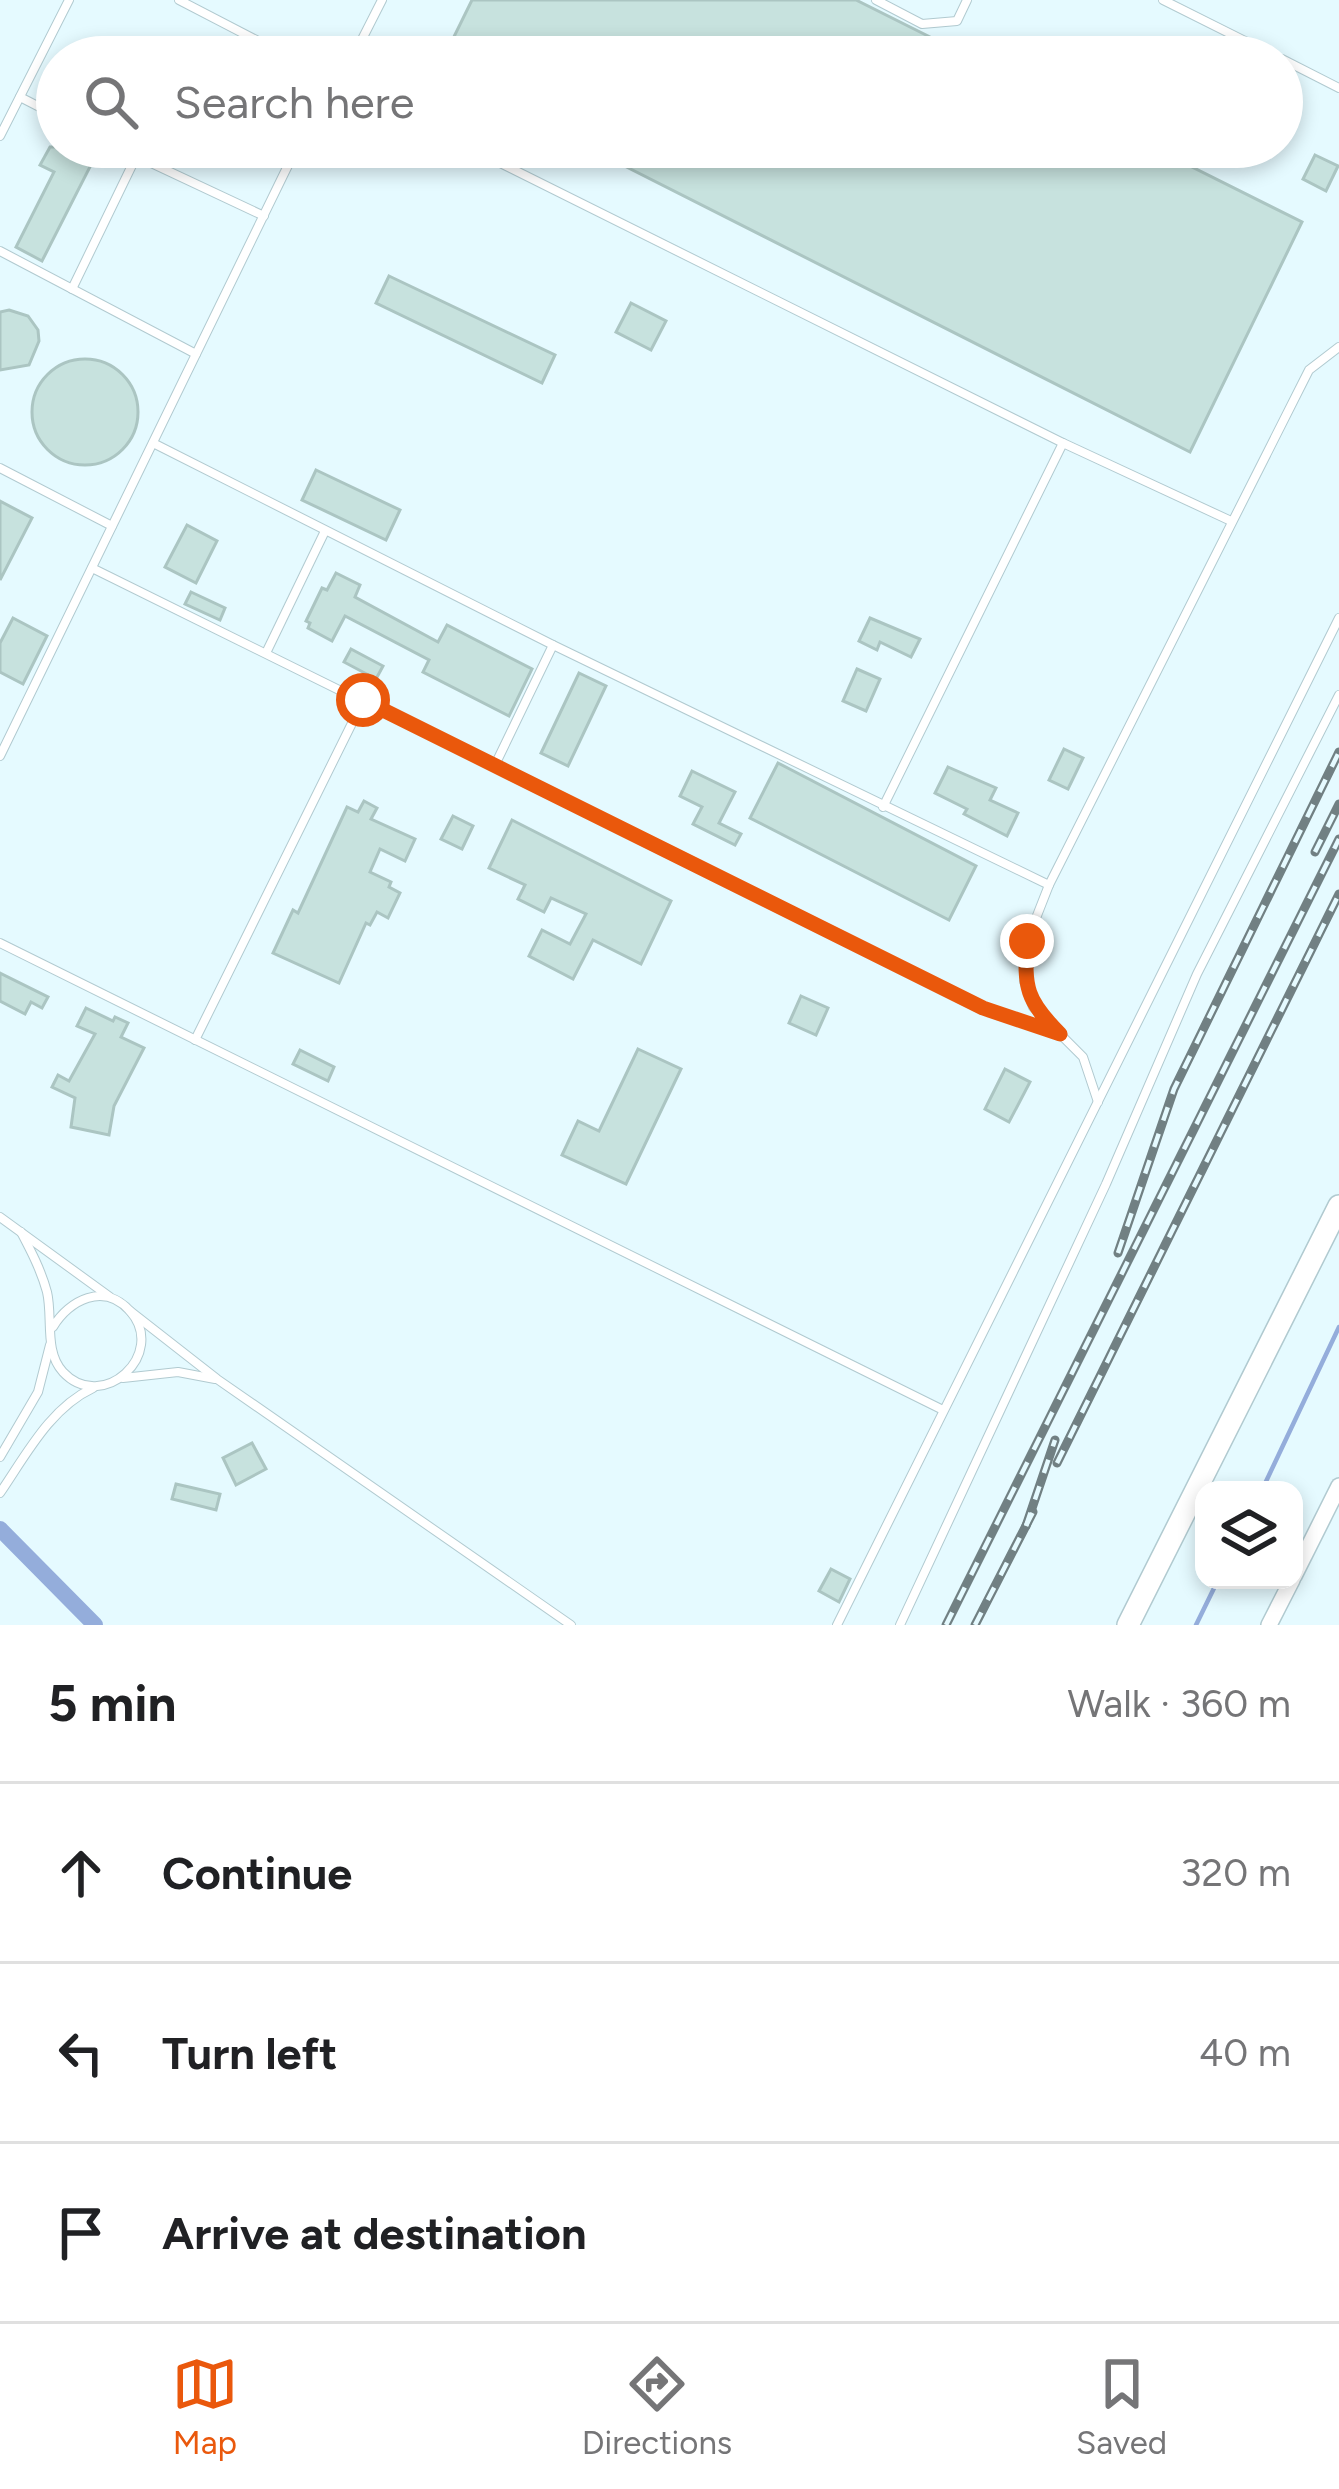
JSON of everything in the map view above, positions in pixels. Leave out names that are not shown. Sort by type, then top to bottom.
[{"type":"main road","points":[[1128,1625],[1338,1208]]},
{"type":"street","points":[[1303,1558],[1339,1486]]},
{"type":"street","points":[[1269,1625],[1287,1589]]},
{"type":"lane","points":[[51,36],[70,0]]},
{"type":"lane","points":[[179,0],[248,36]]},
{"type":"lane","points":[[364,36],[382,0]]},
{"type":"lane","points":[[876,0],[922,24],[957,21],[967,0]]},
{"type":"lane","points":[[1163,0],[1236,36]]},
{"type":"lane","points":[[0,136],[36,66]]},
{"type":"lane","points":[[1303,70],[1339,88]]},
{"type":"lane","points":[[20,97],[36,105]]},
{"type":"lane","points":[[72,290],[131,168]]},
{"type":"lane","points":[[160,168],[264,215]]},
{"type":"lane","points":[[0,756],[287,168]]},
{"type":"lane","points":[[510,168],[1063,443],[1231,521]]},
{"type":"lane","points":[[0,251],[196,354]]},
{"type":"lane","points":[[1098,1102],[1083,1057],[1033,1007],[1024,981],[1027,941],[1049,885],[1309,370],[1339,347]]},
{"type":"lane","points":[[153,443],[553,645],[1049,885]]},
{"type":"lane","points":[[883,806],[1063,443]]},
{"type":"lane","points":[[0,468],[112,526]]},
{"type":"lane","points":[[266,653],[325,531]]},
{"type":"lane","points":[[92,568],[983,1008],[1060,1034]]},
{"type":"lane","points":[[837,1625],[1339,618]]},
{"type":"lane","points":[[495,765],[553,645]]},
{"type":"lane","points":[[900,1625],[1106,1184],[1197,974],[1339,695]]},
{"type":"lane","points":[[195,1040],[363,700]]},
{"type":"lane","points":[[0,944],[943,1410]]},
{"type":"lane","points":[[0,1217],[217,1379],[571,1625]]},
{"type":"lane","points":[[21,1232],[40,1270],[53,1327]]},
{"type":"lane","points":[[0,1457],[38,1392],[53,1327],[63,1311],[78,1300],[97,1296],[115,1300]]},
{"type":"lane","points":[[122,1379],[135,1365],[141,1347],[139,1328],[130,1311]]},
{"type":"lane","points":[[50,1344],[64,1374],[95,1387]]},
{"type":"lane","points":[[0,1492],[46,1426],[77,1395],[122,1379],[178,1372],[217,1379]]},
{"type":"building","points":[[472,0],[856,0],[928,36],[454,36]]},
{"type":"building","points":[[1315,155],[1338,166],[1326,191],[1303,179]]},
{"type":"building","points":[[46,168],[89,168],[42,261],[16,247],[54,172]]},
{"type":"building","points":[[629,168],[1194,168],[1302,222],[1190,452]]},
{"type":"building","points":[[389,276],[555,355],[542,383],[376,303]]},
{"type":"building","points":[[631,303],[666,321],[651,350],[616,332]]},
{"type":"building","points":[[0,312],[28,316],[39,341],[29,365],[0,370]]},
{"type":"building","points":[[85,359],[105,363],[123,374],[134,392],[138,412],[134,432],[123,450],[105,461],[85,465],[65,461],[47,450],[36,432],[32,412],[36,392],[47,374],[65,363]]},
{"type":"building","points":[[316,470],[400,510],[386,540],[302,500]]},
{"type":"building","points":[[0,501],[32,518],[0,580]]},
{"type":"building","points":[[187,525],[217,541],[196,583],[165,567]]},
{"type":"building","points":[[336,573],[360,585],[355,597],[438,642],[447,625],[532,669],[509,716],[423,672],[429,660],[345,616],[332,641],[308,628],[306,621],[322,588],[327,590]]},
{"type":"building","points":[[191,592],[225,608],[220,620],[185,604]]},
{"type":"building","points":[[13,618],[47,636],[23,684],[0,672],[0,643]]},
{"type":"building","points":[[870,618],[920,639],[911,657],[880,642],[877,650],[859,641]]},
{"type":"building","points":[[351,649],[383,666],[376,679],[344,662]]},
{"type":"building","points":[[857,669],[880,679],[866,711],[843,701]]},
{"type":"building","points":[[579,673],[606,686],[568,766],[541,753]]},
{"type":"building","points":[[1064,749],[1083,758],[1068,789],[1049,780]]},
{"type":"building","points":[[778,763],[976,866],[949,920],[750,818]]},
{"type":"building","points":[[948,767],[996,788],[990,800],[1018,813],[1007,836],[935,793]]},
{"type":"building","points":[[692,771],[735,792],[719,823],[741,834],[735,845],[693,824],[702,807],[680,796]]},
{"type":"building","points":[[364,801],[377,808],[371,819],[415,839],[405,861],[380,849],[370,872],[391,882],[389,887],[400,893],[388,918],[377,912],[370,925],[366,923],[339,983],[273,953],[293,910],[298,913],[347,807],[358,812]]},
{"type":"building","points":[[453,816],[473,826],[462,849],[441,839]]},
{"type":"building","points":[[512,820],[671,901],[641,964],[593,940],[573,979],[529,956],[542,930],[570,944],[586,914],[551,898],[544,912],[518,899],[525,885],[489,868]]},
{"type":"building","points":[[0,973],[48,997],[42,1008],[31,1002],[25,1014],[0,1001]]},
{"type":"building","points":[[801,996],[828,1008],[816,1035],[789,1023]]},
{"type":"building","points":[[86,1008],[128,1023],[121,1037],[144,1048],[114,1106],[109,1135],[71,1127],[75,1098],[52,1087],[58,1075],[69,1081],[95,1034],[77,1026]]},
{"type":"building","points":[[638,1049],[681,1069],[626,1184],[562,1155],[578,1121],[599,1131]]},
{"type":"building","points":[[300,1050],[334,1067],[328,1081],[293,1064]]},
{"type":"building","points":[[1005,1069],[1030,1082],[1009,1122],[985,1109]]},
{"type":"building","points":[[252,1443],[266,1469],[236,1485],[223,1458]]},
{"type":"building","points":[[176,1484],[220,1494],[216,1510],[172,1499]]},
{"type":"building","points":[[831,1569],[850,1579],[839,1602],[819,1591]]},
{"type":"waterway","points":[[1266,1481],[1339,1327]]},
{"type":"waterway","points":[[0,1529],[95,1625]]},
{"type":"waterway","points":[[1196,1625],[1214,1589]]},
{"type":"railway","points":[[1118,1253],[1174,1089],[1339,752]]},
{"type":"railway","points":[[1315,852],[1339,804]]},
{"type":"railway","points":[[946,1625],[1339,839]]},
{"type":"railway","points":[[1057,1463],[1339,894]]},
{"type":"railway","points":[[1026,1526],[1055,1440]]},
{"type":"railway","points":[[975,1625],[1033,1512]]},
{"type":"route","points":[[363,700],[983,1008],[1060,1034],[1033,1007],[1024,981],[1027,941]]}]
